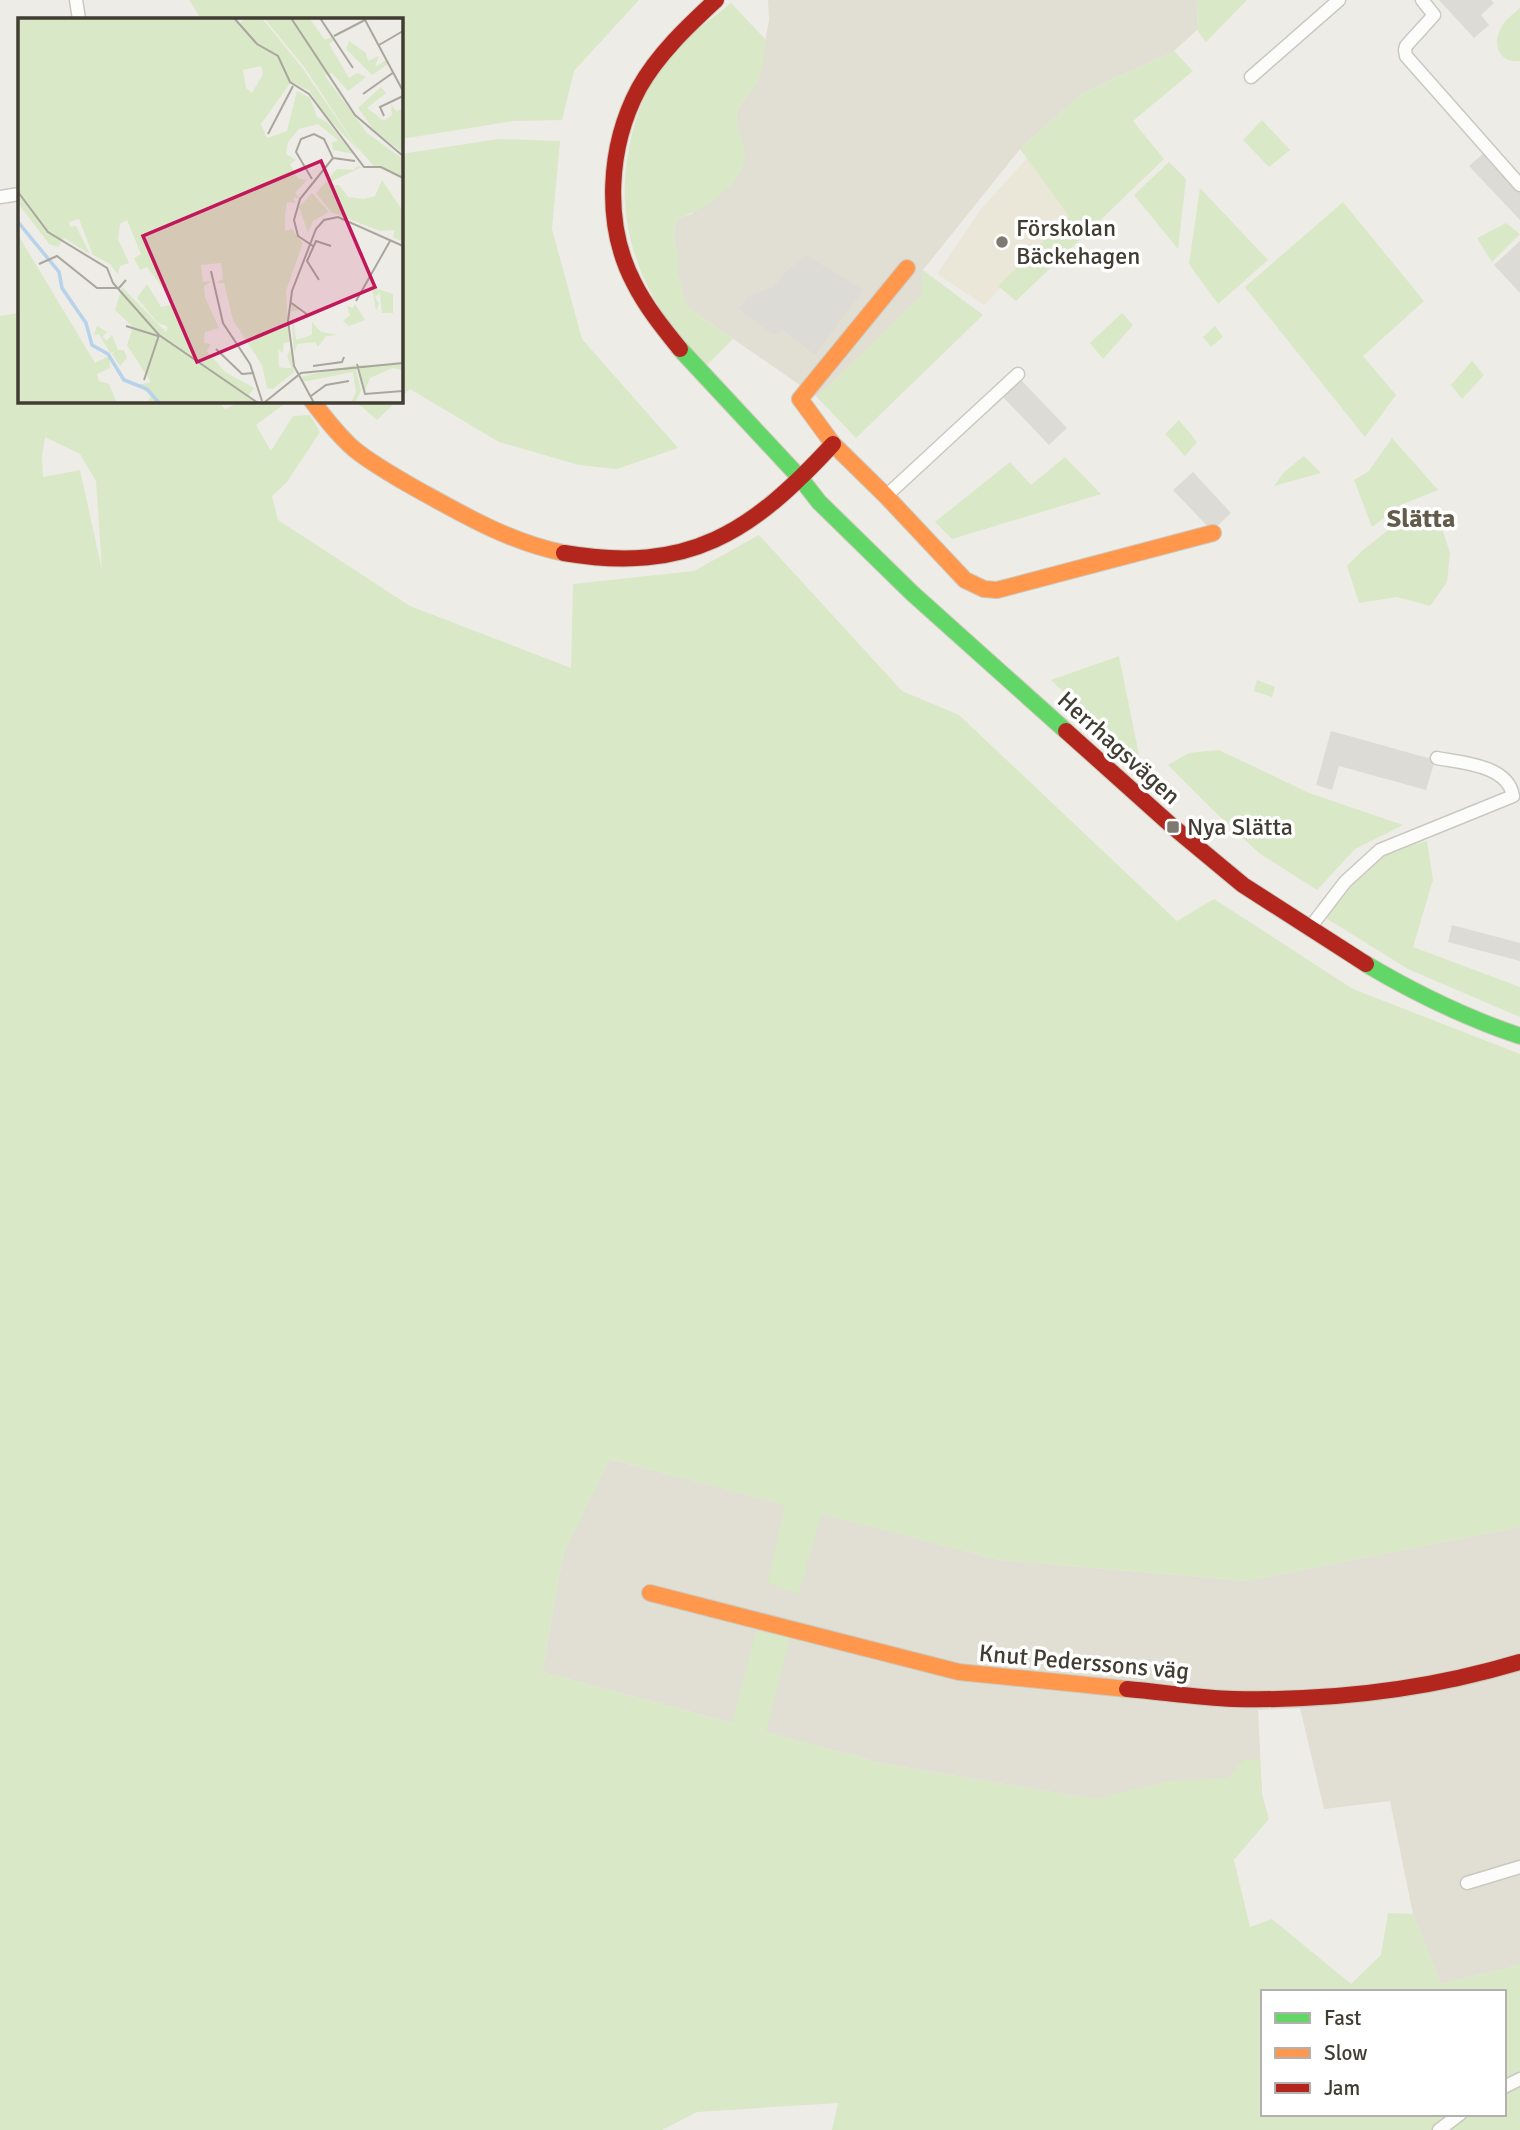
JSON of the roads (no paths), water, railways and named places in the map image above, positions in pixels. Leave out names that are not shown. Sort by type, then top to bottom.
[{"type":"street","points":[[76,0],[79,18]]},
{"type":"street","name":"Herrhagsvägen","points":[[716,0],[664,52],[634,99],[615,159],[615,224],[627,269],[675,344],[801,479],[819,502],[912,593],[1215,862],[1275,908],[1369,966],[1413,991],[1488,1025],[1520,1036]]},
{"type":"street","points":[[1251,77],[1339,0]]},
{"type":"street","points":[[1422,0],[1434,15],[1406,46],[1406,56],[1520,185]]},
{"type":"street","points":[[0,197],[18,194]]},
{"type":"street","points":[[906,268],[800,399],[833,444],[965,580],[984,590],[997,590],[1213,533]]},
{"type":"street","points":[[886,496],[1018,374]]},
{"type":"street","points":[[313,402],[332,427],[369,460],[485,527],[516,540],[569,555],[614,560],[671,554],[727,535],[743,526],[801,479],[833,444]]},
{"type":"street","points":[[1310,929],[1345,882],[1380,849],[1513,796],[1512,788],[1501,775],[1480,767],[1437,758]]},
{"type":"street","name":"Knut Pederssons väg","points":[[650,1593],[959,1672],[1232,1699],[1322,1698],[1390,1691],[1473,1676],[1520,1662]]},
{"type":"street","points":[[1467,1883],[1520,1867]]},
{"type":"street","points":[[1439,2130],[1457,2116]]},
{"type":"place","name":"Förskolan Bäckehagen","points":[[1002,242]]},
{"type":"place","name":"Nya Slätta","points":[[1173,827]]},
{"type":"district","name":"Slätta","points":[[1421,518]]}]
